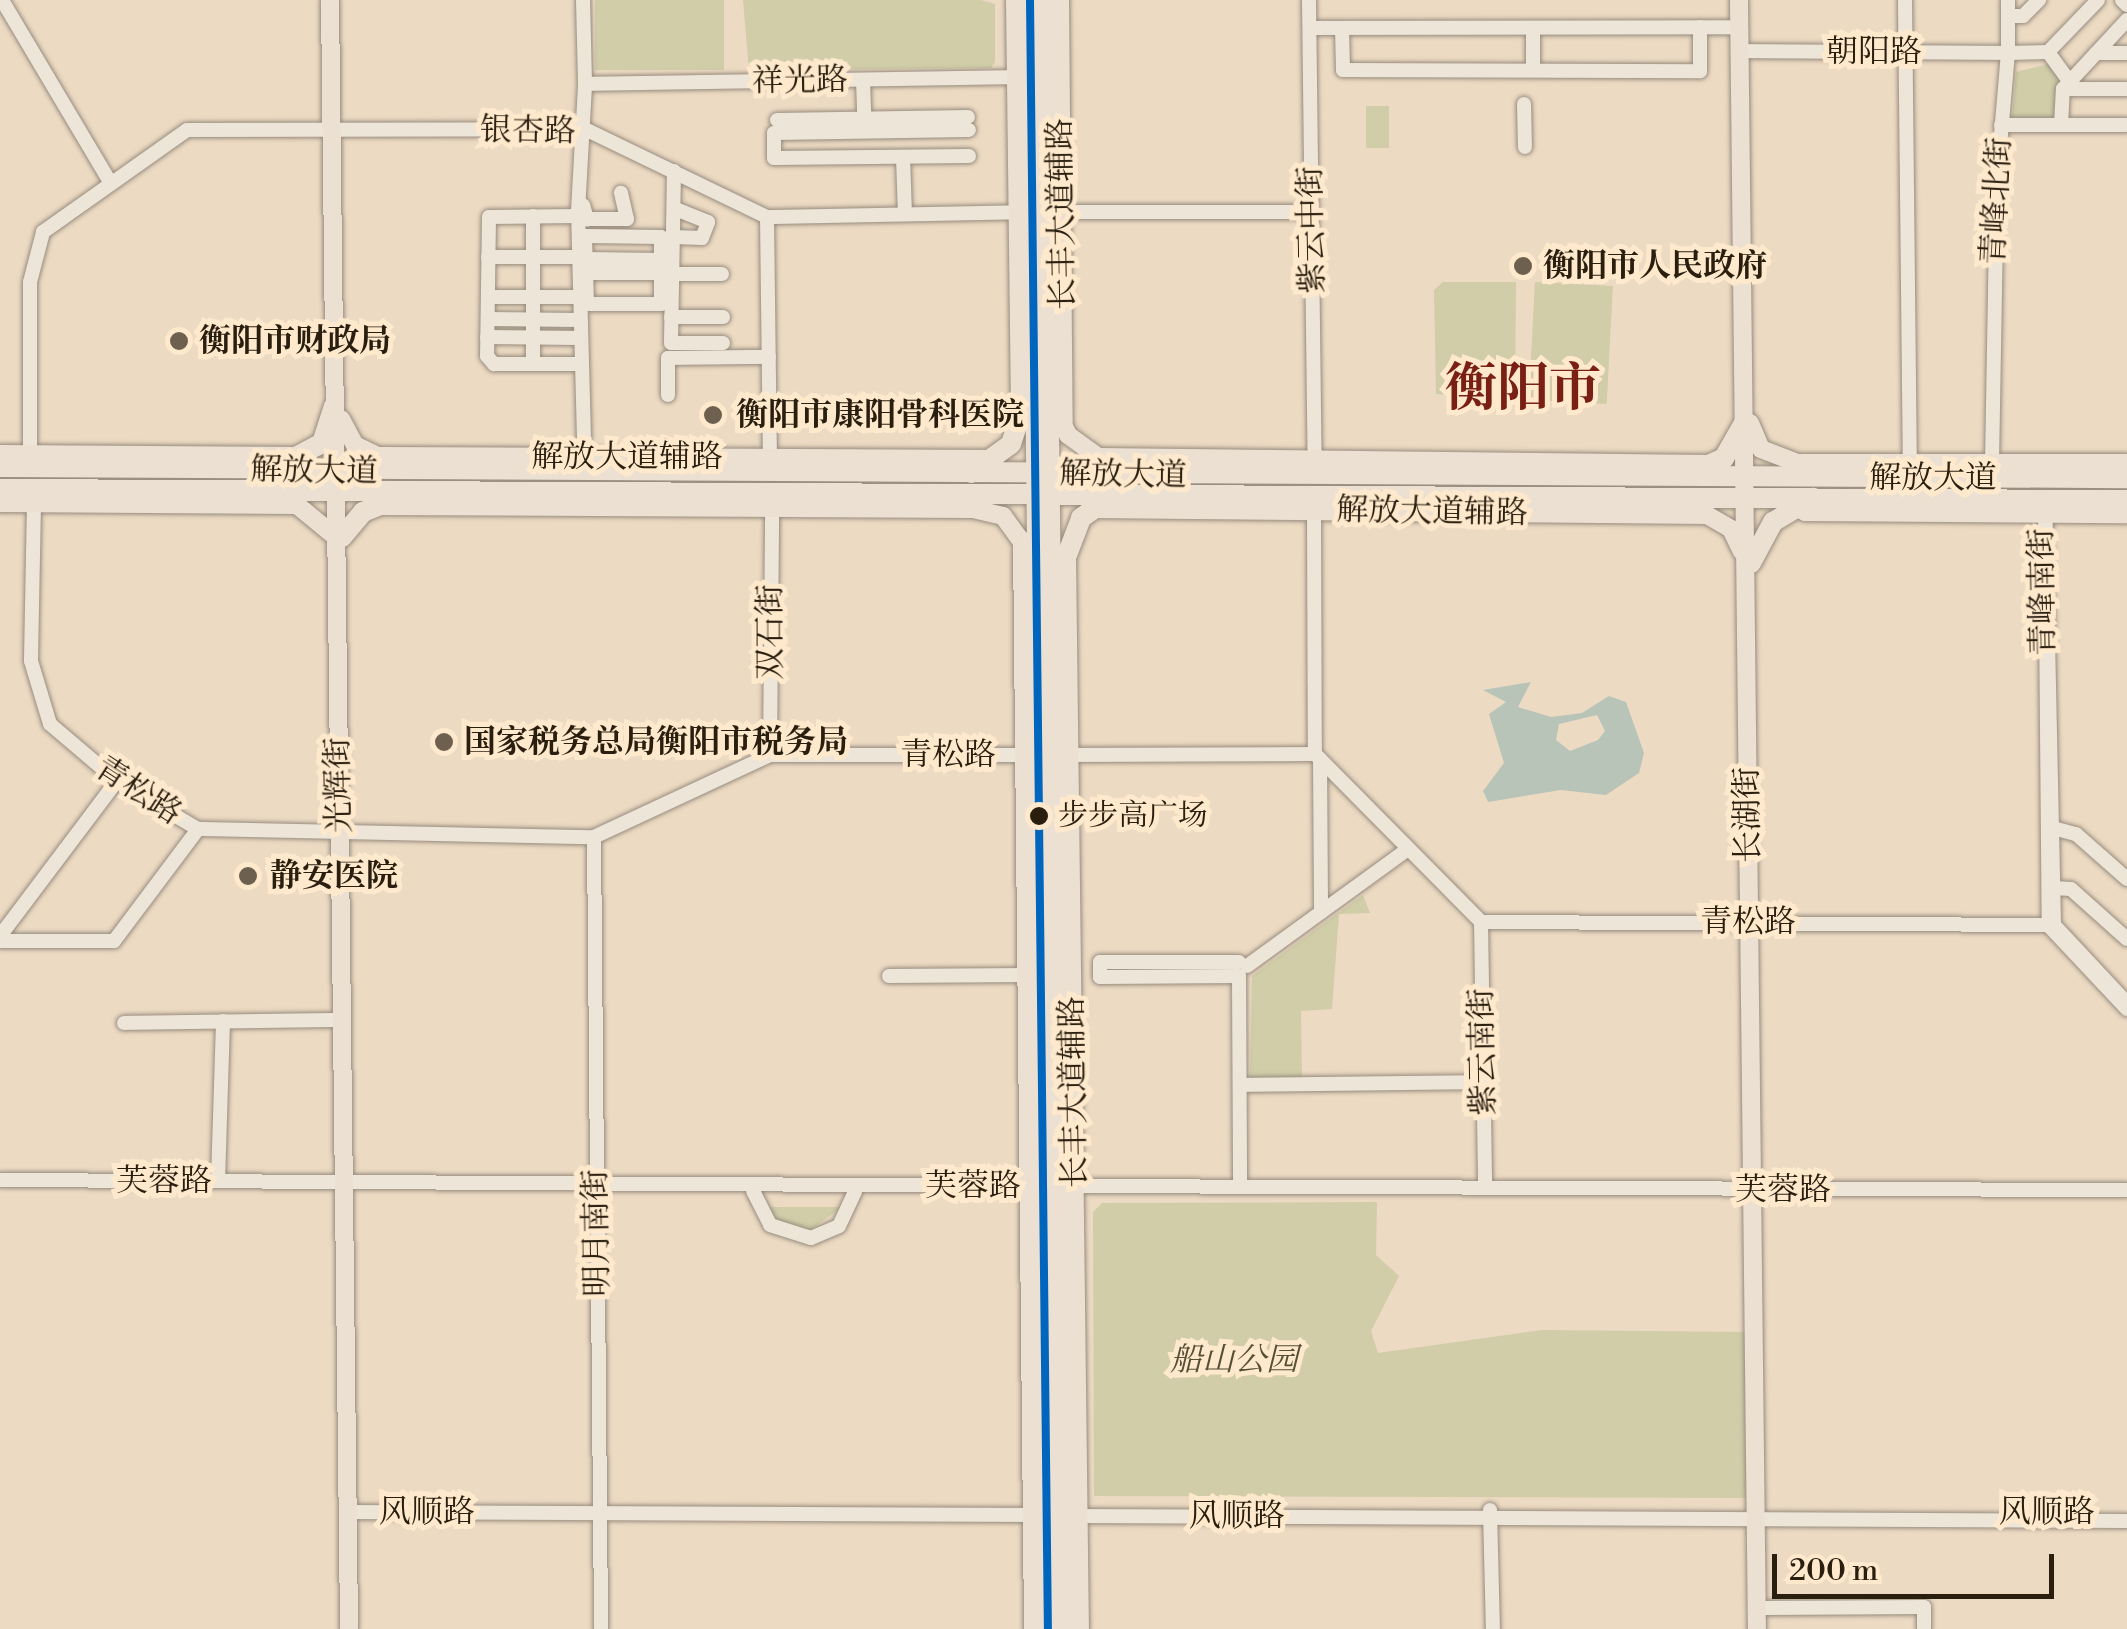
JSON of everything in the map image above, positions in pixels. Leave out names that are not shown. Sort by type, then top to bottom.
[{"type":"highway","points":[[271,470],[300,456],[328,435],[338,412]]},
{"type":"highway","points":[[970,473],[995,459],[1011,444],[1020,417]]},
{"type":"highway","points":[[1678,478],[1735,448],[1747,423]]},
{"type":"highway","points":[[770,458],[801,473]]},
{"type":"highway","points":[[1314,459],[1342,476]]},
{"type":"highway","name":"解放大道","points":[[1,476],[30,461],[271,470],[416,492],[772,500],[1042,484],[1342,476],[1498,478],[1552,487],[1748,487],[1992,470],[2127,478]]},
{"type":"highway","points":[[1498,478],[1524,462],[1552,487]]},
{"type":"highway","points":[[1962,463],[1992,470]]},
{"type":"highway","name":"解放大道","points":[[1,476],[338,481],[970,473],[1116,494],[1314,503],[1678,478],[1748,487],[1789,502],[1815,497],[2045,508],[2127,500]]},
{"type":"highway","points":[[1,476],[34,503]]},
{"type":"highway","points":[[339,537],[375,506],[416,492]]},
{"type":"highway","points":[[1067,555],[1072,530],[1092,509],[1116,494]]},
{"type":"highway","points":[[1748,562],[1762,535],[1789,502]]},
{"type":"main road","name":"光辉街","points":[[333,0],[351,1629]]},
{"type":"main road","name":"长丰大道辅路","points":[[1015,0],[1016,77],[1040,212],[1063,311],[1064,427]]},
{"type":"main road","points":[[1030,0],[1031,104],[1048,339],[1049,396],[1035,569],[1046,755]]},
{"type":"main road","points":[[1045,0],[1034,299],[1042,484],[1055,1512],[1064,1629]]},
{"type":"main road","name":"长丰大道辅路","points":[[1020,417],[1020,358],[1040,212],[1060,0]]},
{"type":"main road","name":"长湖街","points":[[1742,0],[1739,27],[1743,51]]},
{"type":"main road","name":"长湖街","points":[[1742,0],[1760,1629]]},
{"type":"main road","points":[[1030,40],[1016,77],[1031,104]]},
{"type":"main road","points":[[1020,358],[1034,299]]},
{"type":"main road","points":[[1048,339],[1063,311]]},
{"type":"main road","points":[[1048,339],[1064,369]]},
{"type":"main road","points":[[1049,396],[1064,427]]},
{"type":"main road","name":"解放大道辅路","points":[[338,412],[355,445],[378,456],[995,459]]},
{"type":"main road","points":[[1747,423],[1762,448],[1798,462],[1962,463]]},
{"type":"main road","name":"解放大道辅路","points":[[1064,427],[1098,457],[1710,464]]},
{"type":"main road","points":[[30,461],[300,456]]},
{"type":"main road","points":[[1992,470],[2127,464]]},
{"type":"main road","points":[[1552,487],[1568,514]]},
{"type":"main road","name":"解放大道辅路","points":[[375,506],[772,500],[973,509],[1003,516],[1022,540]]},
{"type":"main road","points":[[1789,502],[2045,508],[2127,514]]},
{"type":"main road","points":[[34,503],[283,505],[306,508],[339,537]]},
{"type":"main road","name":"解放大道辅路","points":[[1092,509],[1314,503],[1568,514],[1707,515],[1731,529],[1748,562]]},
{"type":"main road","points":[[1022,540],[1035,569]]},
{"type":"main road","points":[[1022,540],[1046,755]]},
{"type":"main road","points":[[1051,1189],[1033,975],[1046,755],[1067,555]]},
{"type":"main road","name":"光辉街","points":[[342,836],[346,1186]]},
{"type":"main road","name":"长丰大道辅路","points":[[1051,1189],[1055,1512],[1080,1629]]},
{"type":"main road","name":"长丰大道辅路","points":[[1033,1629],[1055,1512]]},
{"type":"main road","points":[[1048,1629],[1055,1512]]},
{"type":"main road","name":"长湖街","points":[[1759,1515],[1763,1608],[1760,1629]]},
{"type":"street","points":[[2,0],[109,180]]},
{"type":"street","points":[[583,0],[586,129],[578,216],[587,304],[661,304],[664,269],[673,237],[674,171]]},
{"type":"street","name":"紫云中街","points":[[1309,0],[1314,459]]},
{"type":"street","points":[[1906,0],[1910,463]]},
{"type":"street","points":[[2008,8],[2024,16],[2039,0]]},
{"type":"street","points":[[2008,52],[2048,52],[2098,0]]},
{"type":"street","points":[[2122,0],[2127,6]]},
{"type":"street","points":[[0,8],[109,180]]},
{"type":"street","name":"青峰北街","points":[[1992,470],[2008,8]]},
{"type":"street","points":[[2066,85],[2127,20]]},
{"type":"street","points":[[1342,28],[1342,70],[1700,71],[1700,27]]},
{"type":"street","points":[[1310,28],[1739,27]]},
{"type":"street","points":[[1532,70],[1533,28]]},
{"type":"street","name":"朝阳路","points":[[1743,51],[2008,52]]},
{"type":"street","points":[[2048,52],[2066,85],[2061,125]]},
{"type":"street","points":[[2096,53],[2127,53]]},
{"type":"street","name":"祥光路","points":[[584,84],[1016,77]]},
{"type":"street","points":[[863,80],[874,157]]},
{"type":"street","points":[[2066,85],[2127,90]]},
{"type":"street","points":[[1524,104],[1525,147]]},
{"type":"street","points":[[777,120],[869,125]]},
{"type":"street","points":[[969,123],[869,125],[774,133],[774,158],[969,156]]},
{"type":"street","points":[[2001,125],[2126,125]]},
{"type":"street","name":"银杏路","points":[[30,461],[37,246],[52,221],[187,130],[586,129],[767,216],[1312,212]]},
{"type":"street","points":[[903,157],[905,213]]},
{"type":"street","points":[[581,200],[587,218],[626,218],[621,193]]},
{"type":"street","points":[[673,237],[702,238],[708,222],[675,209]]},
{"type":"street","points":[[578,216],[488,216],[487,336],[494,364],[579,364]]},
{"type":"street","points":[[533,216],[533,364]]},
{"type":"street","points":[[767,216],[770,458]]},
{"type":"street","points":[[584,439],[579,297],[585,236],[661,237],[671,343],[723,343]]},
{"type":"street","points":[[488,257],[533,257],[722,274]]},
{"type":"street","points":[[488,297],[579,297]]},
{"type":"street","points":[[671,317],[723,317]]},
{"type":"street","points":[[488,319],[579,320]]},
{"type":"street","points":[[487,336],[579,338]]},
{"type":"street","points":[[668,395],[668,358],[768,357]]},
{"type":"street","name":"双石街","points":[[770,755],[772,500]]},
{"type":"street","name":"青松路","points":[[34,503],[36,694],[50,724],[114,779],[198,829],[342,836],[594,837],[770,755],[1317,757]]},
{"type":"street","points":[[1314,503],[1321,912]]},
{"type":"street","name":"青峰南街","points":[[2045,508],[2054,888],[2051,924]]},
{"type":"street","name":"青峰南街","points":[[2045,508],[2051,924]]},
{"type":"street","points":[[1317,757],[1482,922]]},
{"type":"street","points":[[0,924],[114,779]]},
{"type":"street","points":[[0,938],[114,779]]},
{"type":"street","points":[[2053,828],[2076,834],[2127,879]]},
{"type":"street","points":[[0,938],[114,941],[198,829]]},
{"type":"street","name":"明月南街","points":[[594,837],[602,1629]]},
{"type":"street","points":[[1242,968],[1100,962],[1100,977],[1242,968],[1408,849]]},
{"type":"street","points":[[2054,888],[2071,889],[2127,939]]},
{"type":"street","name":"青松路","points":[[1482,922],[2051,924]]},
{"type":"street","name":"紫云南街","points":[[1482,922],[1485,1182]]},
{"type":"street","points":[[2051,924],[2127,1006]]},
{"type":"street","points":[[1242,968],[1242,1182]]},
{"type":"street","points":[[889,976],[1033,975]]},
{"type":"street","points":[[124,1023],[342,1020]]},
{"type":"street","points":[[218,1182],[223,1022]]},
{"type":"street","points":[[1240,1086],[1483,1082]]},
{"type":"street","name":"芙蓉路","points":[[0,1184],[218,1182],[346,1186]]},
{"type":"street","name":"芙蓉路","points":[[597,1187],[855,1192],[1242,1182],[1755,1193]]},
{"type":"street","name":"芙蓉路","points":[[0,1184],[2127,1194]]},
{"type":"street","points":[[754,1192],[770,1225],[811,1238],[838,1226],[855,1192]]},
{"type":"street","name":"风顺路","points":[[350,1509],[1490,1515],[2127,1512]]},
{"type":"street","points":[[1490,1515],[1492,1629]]},
{"type":"street","name":"风顺路","points":[[1759,1515],[2127,1521]]},
{"type":"street","points":[[1763,1608],[1924,1607],[1924,1629]]},
{"type":"green space","points":[[595,0],[724,0],[724,70],[595,70]]},
{"type":"green space","points":[[743,0],[981,0],[995,4],[995,62],[991,68],[749,70]]},
{"type":"green space","points":[[2053,63],[2064,78],[2053,121],[2012,119],[2016,72]]},
{"type":"green space","points":[[1366,106],[1389,106],[1389,148],[1366,148]]},
{"type":"green space","points":[[1443,282],[1516,282],[1515,400],[1436,394],[1434,290]]},
{"type":"green space","points":[[1535,282],[1613,286],[1607,404],[1529,400]]},
{"type":"green space","points":[[1363,895],[1370,913],[1339,914],[1332,1009],[1301,1011],[1302,1079],[1250,1080],[1252,976]]},
{"type":"green space","name":"船山公园","points":[[1377,1202],[1376,1255],[1399,1276],[1371,1331],[1378,1353],[1542,1330],[1745,1332],[1746,1498],[1094,1496],[1093,1212],[1102,1203]]},
{"type":"green space","points":[[766,1207],[842,1207],[810,1230],[781,1223]]},
{"type":"shaded area","points":[[1531,682],[1518,707],[1551,717],[1582,713],[1609,696],[1626,702],[1644,753],[1639,773],[1606,795],[1561,790],[1488,802],[1483,791],[1504,763],[1489,714],[1506,702],[1483,690]],"holes":[[[1597,715],[1605,731],[1598,740],[1570,751],[1556,740],[1559,724]]]},
{"type":"transit line","points":[[1030,0],[1048,1629]]},
{"type":"place","name":"衡阳市人民政府","points":[[1523,266]]},
{"type":"place","name":"衡阳市财政局","points":[[179,341]]},
{"type":"place","name":"衡阳市康阳骨科医院","points":[[713,415]]},
{"type":"place","name":"国家税务总局衡阳市税务局","points":[[444,742]]},
{"type":"place","name":"步步高广场","points":[[1039,816]]},
{"type":"place","name":"静安医院","points":[[248,876]]},
{"type":"district","name":"衡阳市","points":[[1523,390]]}]
